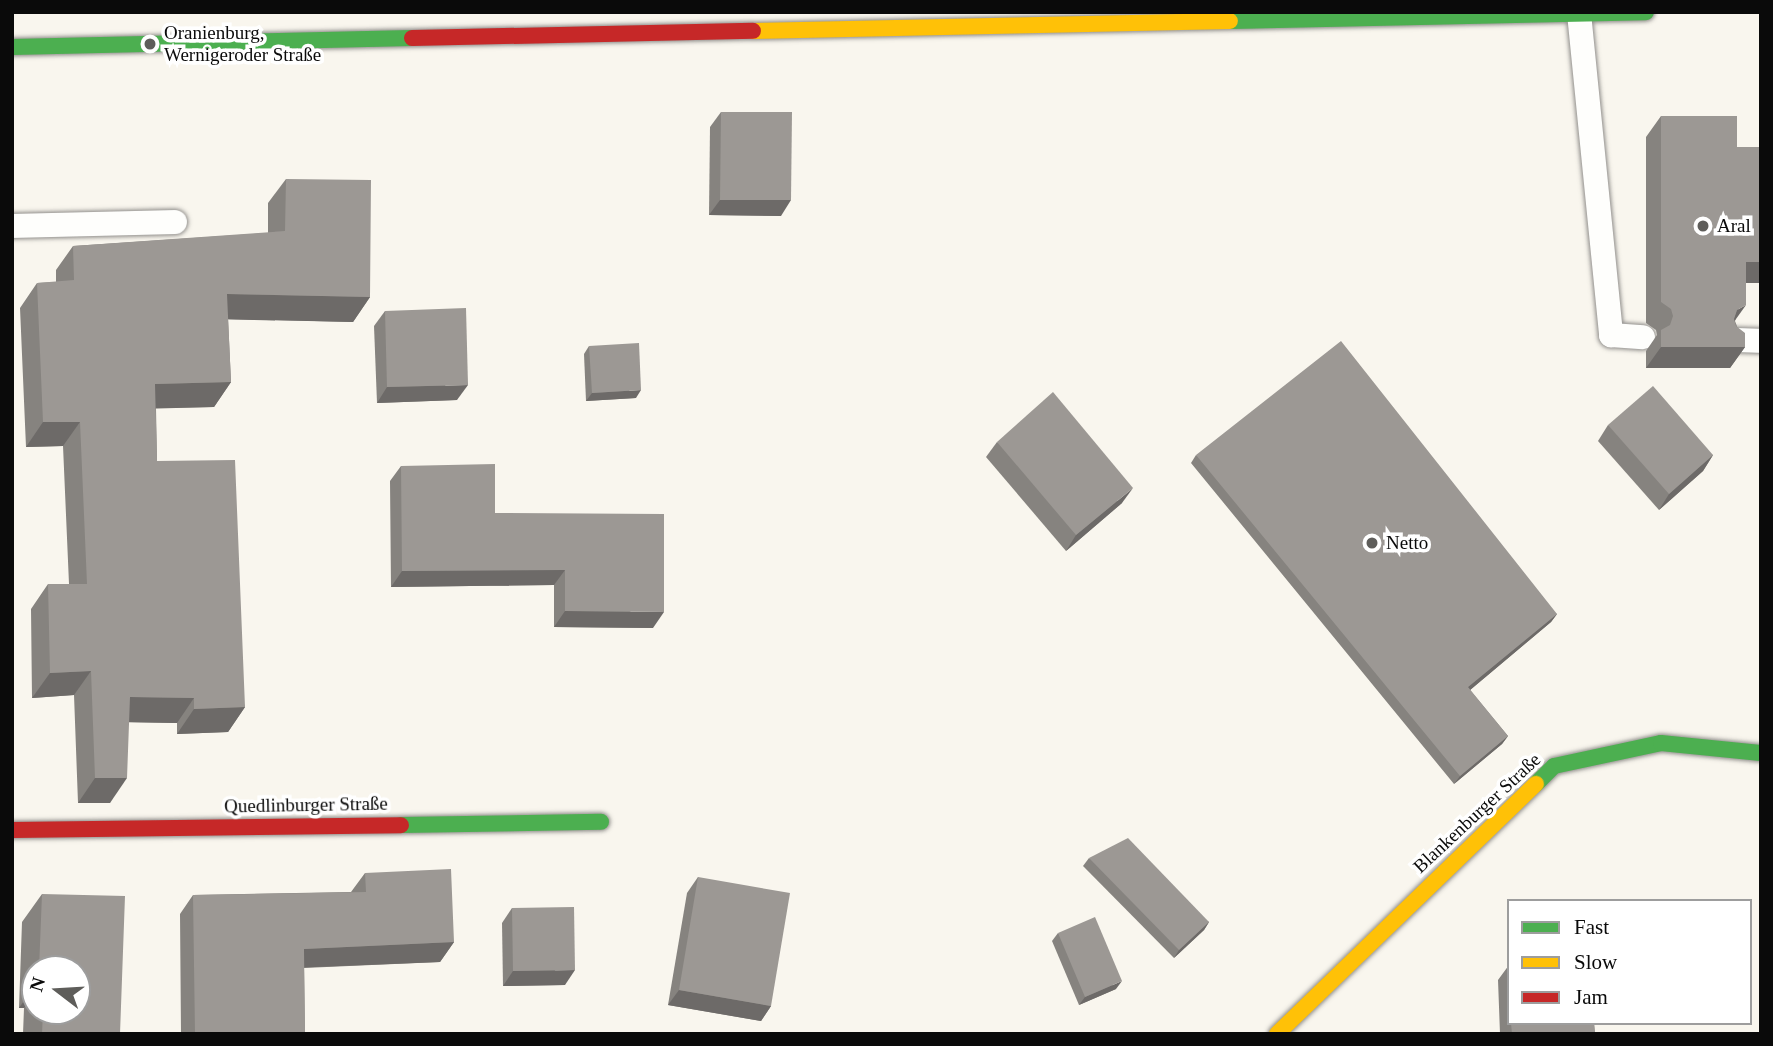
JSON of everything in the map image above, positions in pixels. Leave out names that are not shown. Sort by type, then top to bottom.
[{"type":"main road","points":[[12,47],[1646,12]]},
{"type":"main road","name":"Blankenburger Straße","points":[[1277,1034],[1553,766],[1661,743],[1761,752]]},
{"type":"main road","name":"Quedlinburger Straße","points":[[12,830],[601,822]]},
{"type":"lane","points":[[1579,13],[1611,335],[1643,337]]},
{"type":"lane","points":[[12,226],[175,222]]},
{"type":"lane","points":[[1734,340],[1761,341]]},
{"type":"building","points":[[721,112],[792,112],[791,200],[720,200]]},
{"type":"building","name":"Aral","points":[[1661,116],[1737,116],[1737,147],[1761,147],[1761,262],[1746,262],[1746,305],[1737,310],[1734,319],[1736,326],[1745,333],[1745,347],[1661,347],[1661,330],[1670,325],[1673,316],[1671,309],[1661,302]]},
{"type":"building","points":[[286,179],[371,180],[370,297],[227,294],[231,382],[155,384],[157,461],[235,460],[245,707],[194,709],[194,698],[130,697],[127,778],[95,778],[91,671],[50,673],[48,584],[87,584],[80,422],[43,422],[37,283],[74,280],[73,246],[285,231]]},
{"type":"building","points":[[466,308],[468,385],[387,387],[385,311]]},
{"type":"building","name":"Netto","points":[[1341,341],[1557,614],[1468,687],[1508,736],[1460,776],[1196,455]]},
{"type":"building","points":[[639,343],[641,390],[592,393],[589,346]]},
{"type":"building","points":[[1653,386],[1713,455],[1669,494],[1608,425]]},
{"type":"building","points":[[1053,392],[1133,488],[1076,535],[997,442]]},
{"type":"building","points":[[495,464],[495,513],[664,514],[664,612],[565,611],[565,570],[402,571],[401,466]]},
{"type":"building","points":[[1128,838],[1209,922],[1179,950],[1089,858]]},
{"type":"building","points":[[451,869],[454,942],[304,949],[305,1034],[195,1034],[193,895],[366,892],[365,873]]},
{"type":"building","points":[[698,877],[790,893],[771,1006],[679,990]]},
{"type":"building","points":[[42,894],[125,896],[120,1034],[42,1034],[42,1025],[91,1025],[91,955],[40,955]]},
{"type":"building","points":[[574,907],[575,970],[513,971],[512,908]]},
{"type":"building","points":[[1095,917],[1122,981],[1085,997],[1058,933]]},
{"type":"building","points":[[1511,1025],[1594,1025],[1595,1034],[1512,1034]]},
{"type":"traffic: fast","points":[[1230,21],[1646,12]]},
{"type":"traffic: fast","points":[[12,47],[412,38]]},
{"type":"traffic: fast","points":[[1536,784],[1554,766],[1661,743],[1761,753]]},
{"type":"traffic: fast","points":[[401,825],[601,822]]},
{"type":"traffic: slow","points":[[753,31],[1230,21]]},
{"type":"traffic: slow","points":[[1277,1034],[1536,784]]},
{"type":"traffic: jam","points":[[412,38],[753,31]]},
{"type":"traffic: jam","points":[[12,830],[401,825]]},
{"type":"place","name":"Oranienburg, Wernigeroder Straße","points":[[150,44]]},
{"type":"place","name":"Aral","points":[[1703,226]]},
{"type":"place","name":"Netto","points":[[1372,543]]}]
